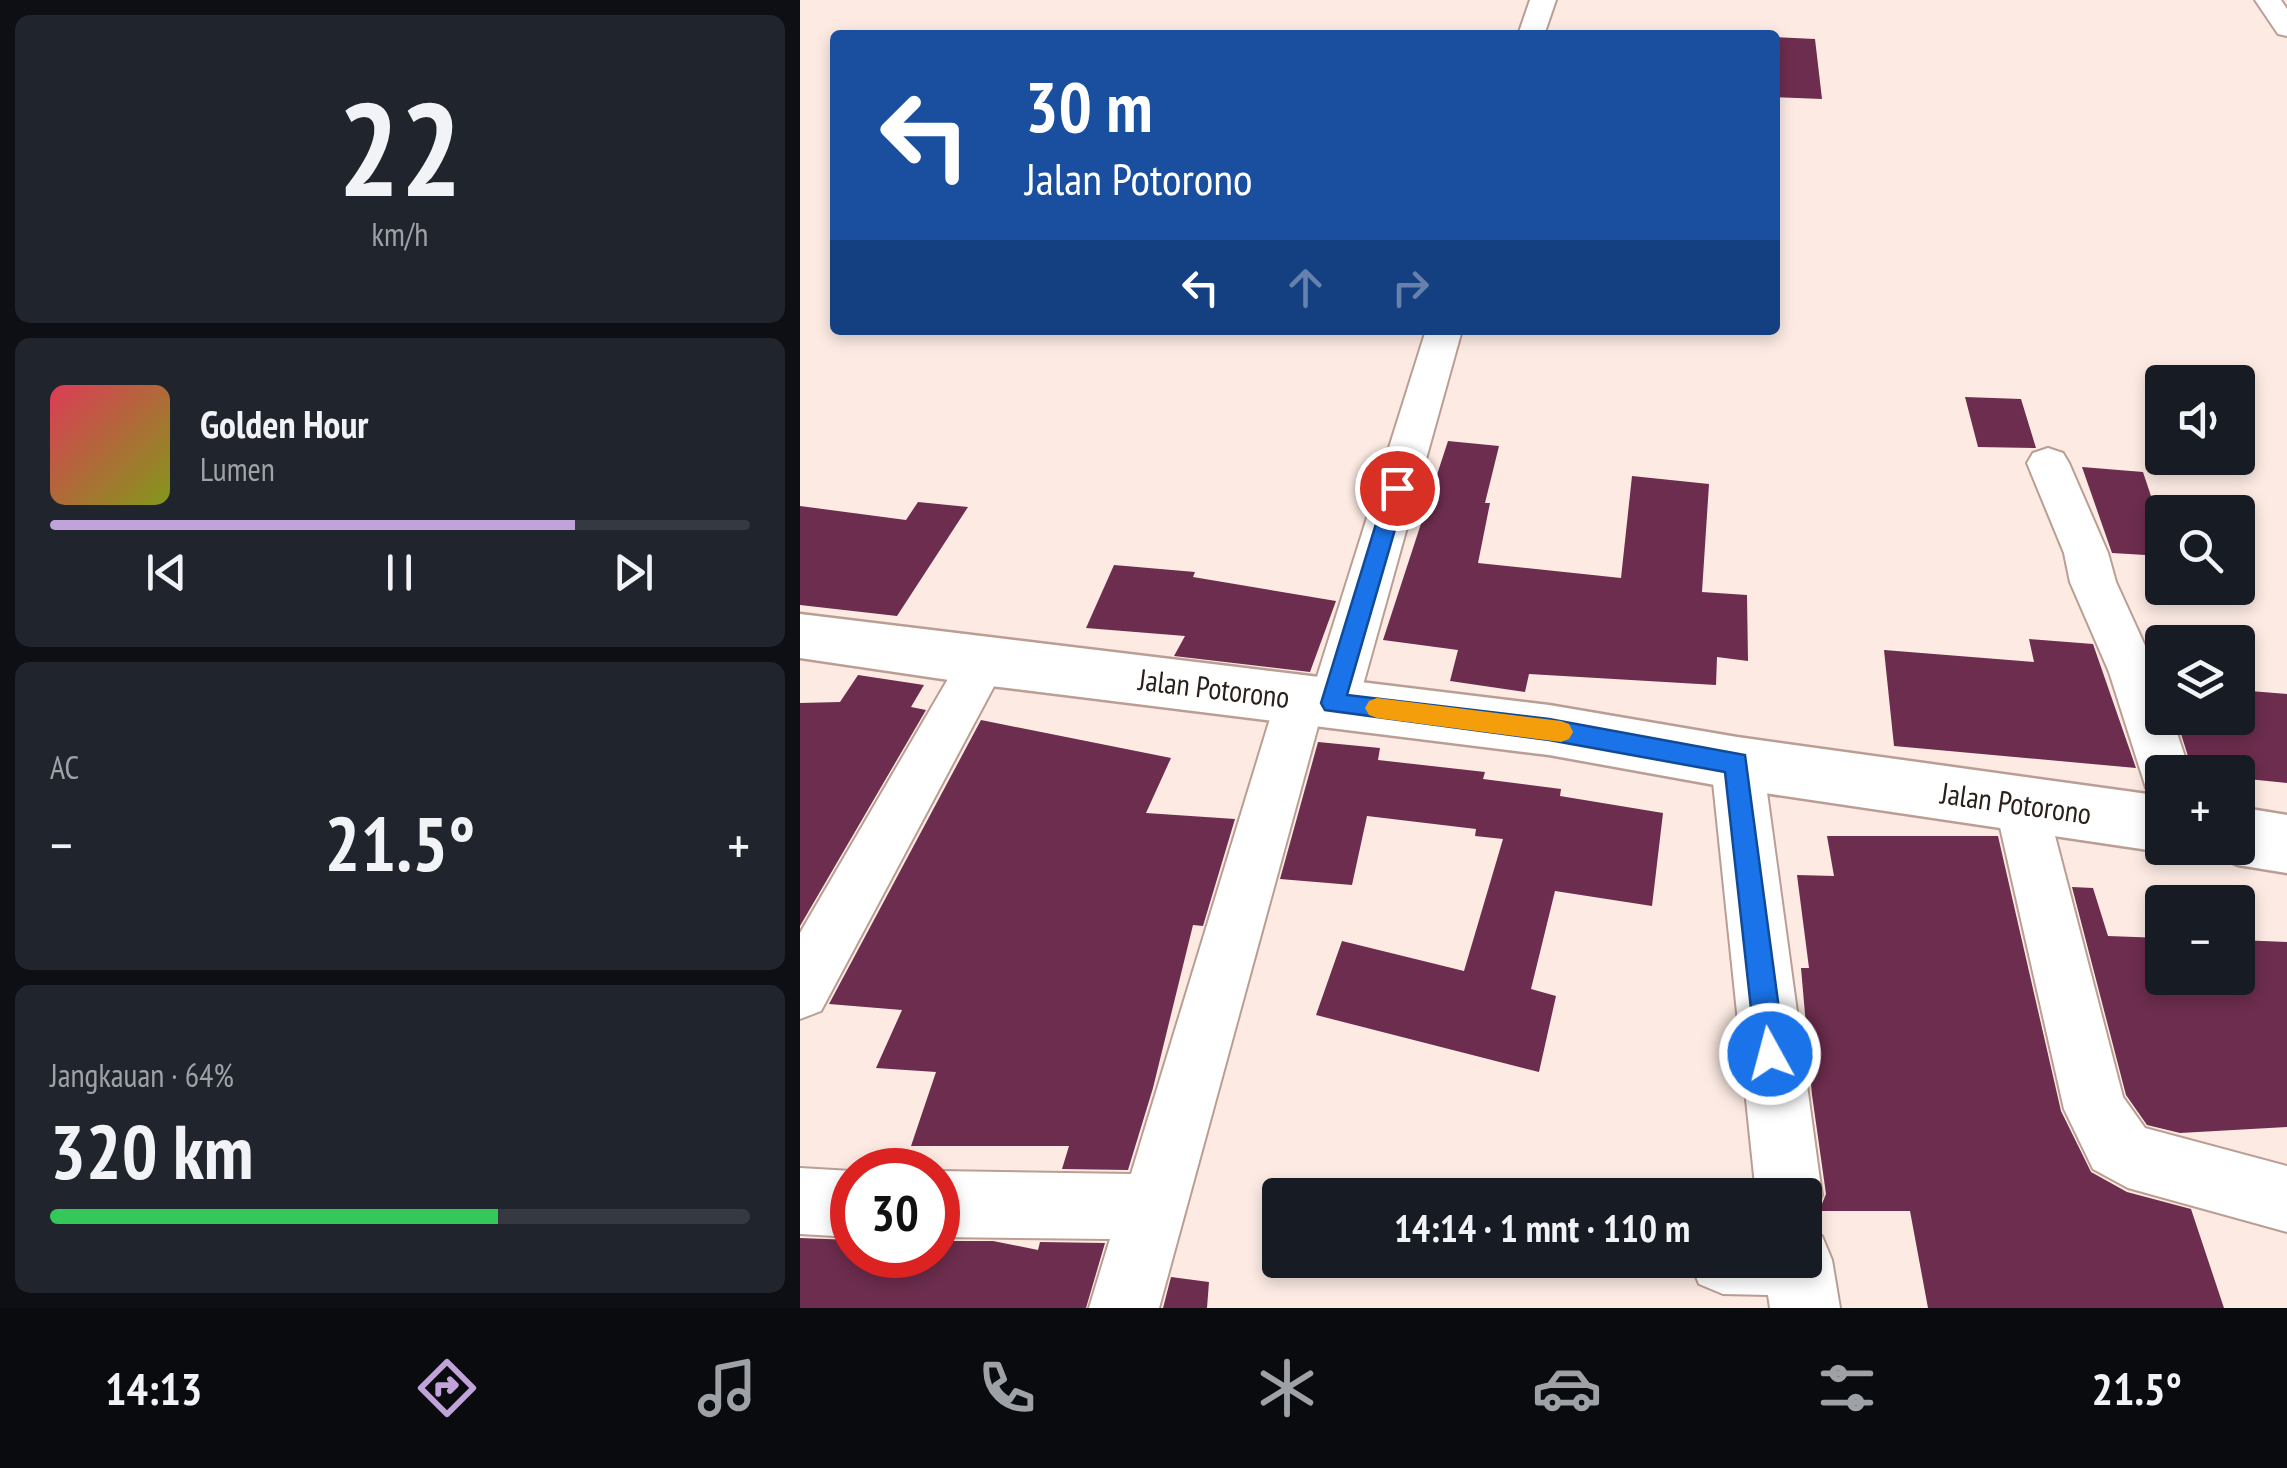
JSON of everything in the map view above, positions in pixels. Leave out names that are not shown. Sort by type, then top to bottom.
[{"type":"street","points":[[1533,30],[1542,0]]},
{"type":"street","points":[[2268,0],[2287,28]]},
{"type":"street","points":[[1124,1308],[1317,701],[1442,335]]},
{"type":"street","points":[[2048,464],[2086,554],[2092,582],[2133,672],[2159,755]]},
{"type":"street","name":"Jalan Potorono","points":[[800,636],[983,662],[1549,730],[1736,763],[2145,822]]},
{"type":"street","points":[[800,990],[983,662]]},
{"type":"street","points":[[1736,763],[1787,1178]]},
{"type":"street","points":[[2021,806],[2095,1109],[2116,1146],[2141,1162],[2287,1199]]},
{"type":"street","points":[[2255,839],[2287,844]]},
{"type":"street","points":[[800,1201],[830,1203]]},
{"type":"street","points":[[960,1204],[1154,1207]]},
{"type":"street","points":[[1801,1278],[1806,1308]]},
{"type":"building","points":[[1780,37],[1815,39],[1822,99],[1780,97]]},
{"type":"building","points":[[1965,397],[2021,399],[2036,448],[1978,447]]},
{"type":"building","points":[[1448,441],[1499,446],[1485,503],[1490,503],[1478,563],[1621,578],[1632,476],[1709,484],[1702,592],[1747,595],[1748,661],[1717,657],[1716,685],[1529,674],[1525,692],[1450,681],[1458,650],[1383,640]]},
{"type":"building","points":[[2082,467],[2143,472],[2151,495],[2145,495],[2145,555],[2112,553]]},
{"type":"building","points":[[918,502],[968,507],[897,616],[800,605],[800,506],[906,520]]},
{"type":"building","points":[[1114,565],[1195,572],[1193,577],[1336,601],[1310,672],[1174,656],[1185,636],[1086,628]]},
{"type":"building","points":[[2029,639],[2093,644],[2136,768],[1894,746],[1884,650],[2034,662]]},
{"type":"building","points":[[858,675],[924,685],[911,707],[926,710],[800,926],[800,703],[840,702]]},
{"type":"building","points":[[2255,691],[2287,694],[2287,783],[2255,780],[2255,755],[2188,755],[2181,735],[2255,735]]},
{"type":"building","points":[[981,720],[1171,758],[1146,813],[1235,819],[1203,926],[1193,925],[1153,1088],[1128,1170],[1062,1169],[1069,1146],[911,1146],[936,1072],[876,1068],[902,1010],[829,1004]]},
{"type":"building","points":[[1318,742],[1380,748],[1378,760],[1485,772],[1483,779],[1561,789],[1560,796],[1663,813],[1652,906],[1555,891],[1531,989],[1556,996],[1539,1072],[1316,1015],[1342,941],[1464,971],[1503,839],[1475,836],[1476,829],[1367,816],[1352,885],[1280,879]]},
{"type":"building","points":[[1827,836],[1998,836],[2061,1111],[2091,1172],[2127,1192],[2191,1209],[2224,1308],[1928,1308],[1910,1211],[1822,1211],[1826,1194],[1812,1095],[1801,968],[1809,968],[1797,875],[1834,876]]},
{"type":"building","points":[[2072,887],[2093,888],[2108,936],[2145,937],[2145,995],[2255,995],[2255,941],[2287,942],[2287,1127],[2180,1133],[2147,1125],[2126,1095]]},
{"type":"building","points":[[800,1238],[830,1239],[830,1278],[960,1278],[960,1241],[993,1241],[1038,1250],[1040,1242],[1105,1243],[1086,1308],[800,1308]]},
{"type":"building","points":[[1171,1277],[1209,1282],[1207,1308],[1163,1308]]},
{"type":"slow traffic","points":[[1377,708],[1561,732]]},
{"type":"route","points":[[1397,488],[1333,703],[1549,730],[1736,763],[1770,1054]]}]
